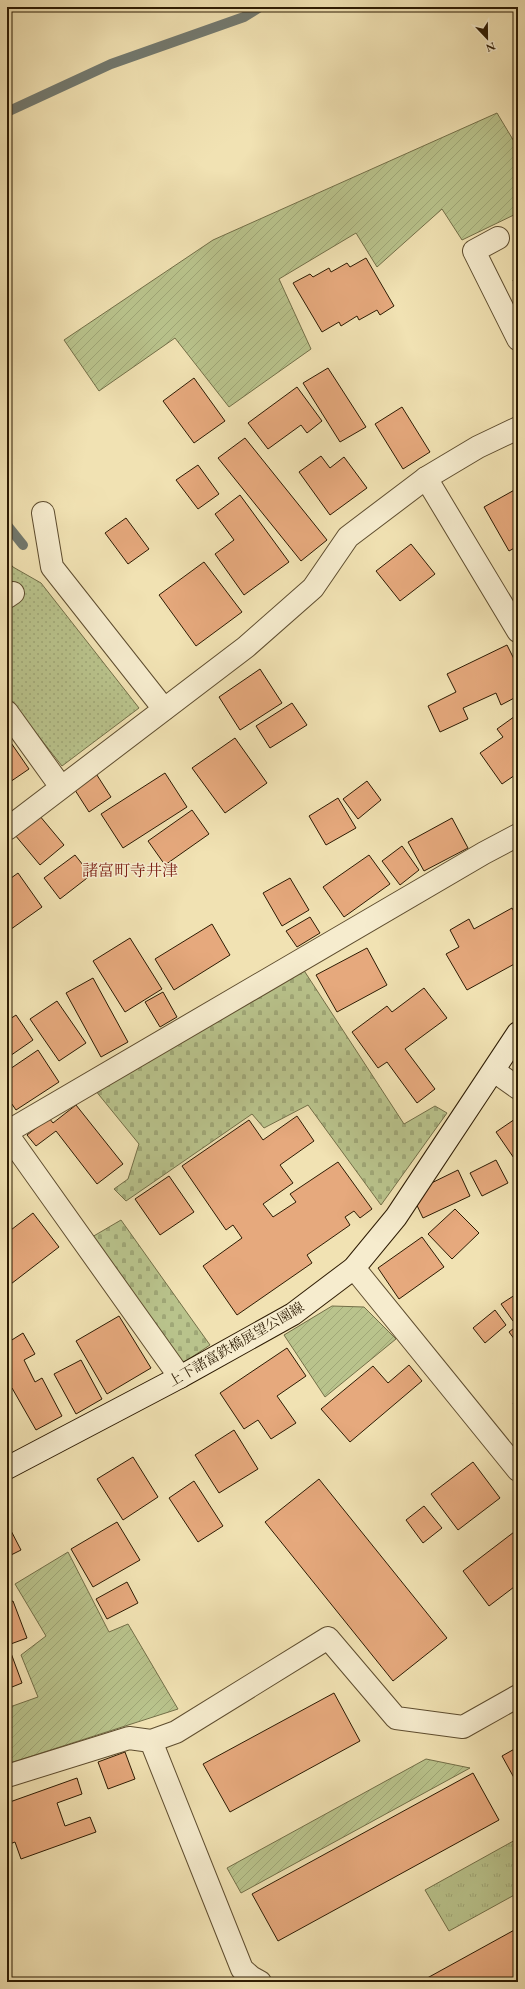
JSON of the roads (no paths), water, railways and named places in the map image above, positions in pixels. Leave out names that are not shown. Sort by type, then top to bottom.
[{"type":"street","points":[[498,238],[474,251],[518,339]]},
{"type":"street","points":[[7,829],[246,647],[271,626],[313,588],[348,537],[426,478],[478,447],[518,428]]},
{"type":"street","points":[[426,478],[518,631]]},
{"type":"street","points":[[43,513],[52,567],[164,709]]},
{"type":"street","points":[[7,712],[61,787]]},
{"type":"street","points":[[180,1377],[7,1133],[484,853],[518,836]]},
{"type":"street","name":"上下諸富鉄橋展望公園線","points":[[7,1468],[180,1377],[293,1314],[354,1268],[396,1216],[518,1033]]},
{"type":"street","points":[[494,1071],[518,1088]]},
{"type":"street","points":[[354,1268],[518,1470]]},
{"type":"street","points":[[7,1776],[130,1738],[151,1741],[176,1732],[328,1638],[396,1718],[463,1727],[518,1696]]},
{"type":"street","points":[[151,1741],[242,1969],[251,1977],[260,1982]]},
{"type":"waterway","points":[[7,112],[111,64],[244,17],[260,7]]},
{"type":"waterway","points":[[7,525],[23,545]]},
{"type":"district","name":"諸富町寺井津","points":[[130,870]]}]
